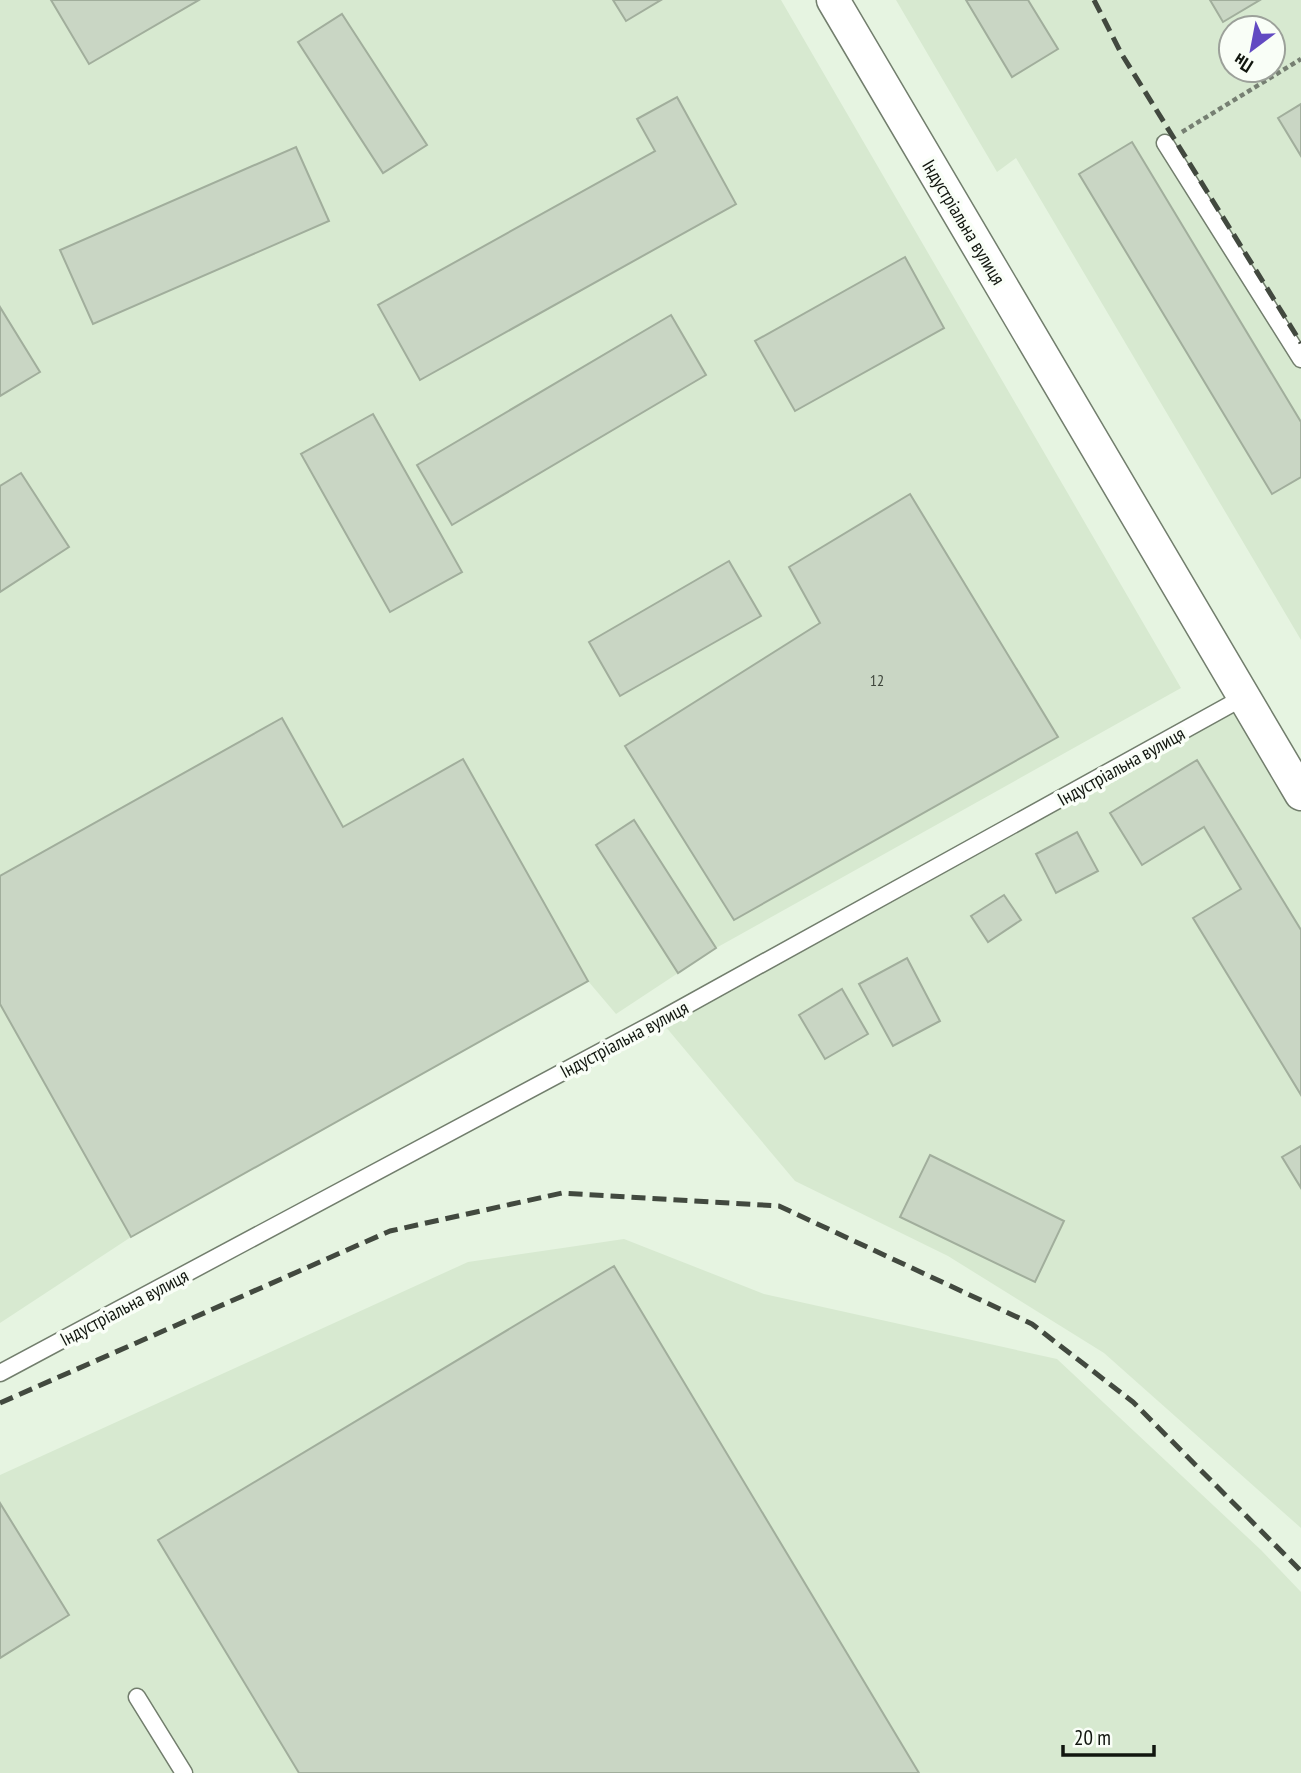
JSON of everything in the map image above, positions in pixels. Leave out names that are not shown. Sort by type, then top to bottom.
[{"type":"street","name":"Індустріальна вулиця","points":[[833,0],[1301,794]]},
{"type":"lane","points":[[1165,143],[1301,359]]},
{"type":"lane","name":"Індустріальна вулиця","points":[[0,1373],[660,1020],[1244,697]]},
{"type":"lane","points":[[137,1697],[184,1773]]},
{"type":"path","points":[[1165,143],[1301,59]]},
{"type":"shaded area","points":[[0,0],[781,0],[1181,688],[716,948],[616,1014],[588,981],[131,1237],[0,1323]]},
{"type":"shaded area","points":[[896,0],[1301,0],[1301,640],[1016,158],[997,172]]},
{"type":"shaded area","points":[[1244,697],[1301,794],[1301,1528],[1104,1353],[948,1256],[795,1181],[660,1020]]},
{"type":"shaded area","points":[[624,1239],[764,1294],[1057,1359],[1261,1550],[1301,1592],[1301,1773],[0,1773],[0,1475],[468,1262]]},
{"type":"building","points":[[51,0],[199,0],[89,64]]},
{"type":"building","points":[[613,0],[661,0],[626,21]]},
{"type":"building","points":[[966,0],[1028,0],[1058,49],[1012,77]]},
{"type":"building","points":[[1210,0],[1260,0],[1236,14],[1218,14]]},
{"type":"building","points":[[342,14],[427,145],[383,173],[298,42]]},
{"type":"building","points":[[677,97],[736,204],[420,380],[378,305],[655,151],[637,119]]},
{"type":"building","points":[[1301,104],[1301,156],[1278,118]]},
{"type":"building","points":[[1132,142],[1301,422],[1301,477],[1272,494],[1079,174]]},
{"type":"building","points":[[296,147],[329,221],[93,324],[60,250]]},
{"type":"building","points":[[905,257],[944,328],[795,411],[755,341]]},
{"type":"building","points":[[0,307],[40,372],[0,396]]},
{"type":"building","points":[[671,315],[706,375],[452,525],[417,465]]},
{"type":"building","points":[[373,414],[462,572],[390,612],[301,454]]},
{"type":"building","points":[[21,473],[69,547],[0,592],[0,486]]},
{"type":"building","points":[[910,494],[1058,737],[734,920],[625,746],[820,623],[789,567]]},
{"type":"building","points":[[729,561],[761,616],[620,696],[589,642]]},
{"type":"building","points":[[282,718],[343,827],[463,759],[588,981],[131,1237],[0,1004],[0,876]]},
{"type":"building","points":[[1197,760],[1301,930],[1301,1095],[1193,918],[1241,889],[1204,827],[1142,865],[1110,813]]},
{"type":"building","points":[[634,820],[716,948],[678,973],[596,845]]},
{"type":"building","points":[[1077,832],[1098,871],[1056,893],[1036,854]]},
{"type":"building","points":[[1004,895],[1021,920],[988,942],[971,916]]},
{"type":"building","points":[[907,958],[940,1021],[893,1046],[859,984]]},
{"type":"building","points":[[842,989],[868,1034],[825,1059],[799,1015]]},
{"type":"building","points":[[1301,1146],[1301,1188],[1282,1157]]},
{"type":"building","points":[[930,1155],[1064,1221],[1035,1282],[900,1217]]},
{"type":"building","points":[[614,1266],[919,1773],[299,1773],[158,1540]]},
{"type":"building","points":[[0,1503],[69,1615],[0,1658]]},
{"type":"railway","points":[[1094,0],[1121,53],[1301,343]]},
{"type":"railway","points":[[0,1403],[390,1231],[562,1193],[779,1206],[1032,1324],[1133,1402],[1301,1571]]}]
